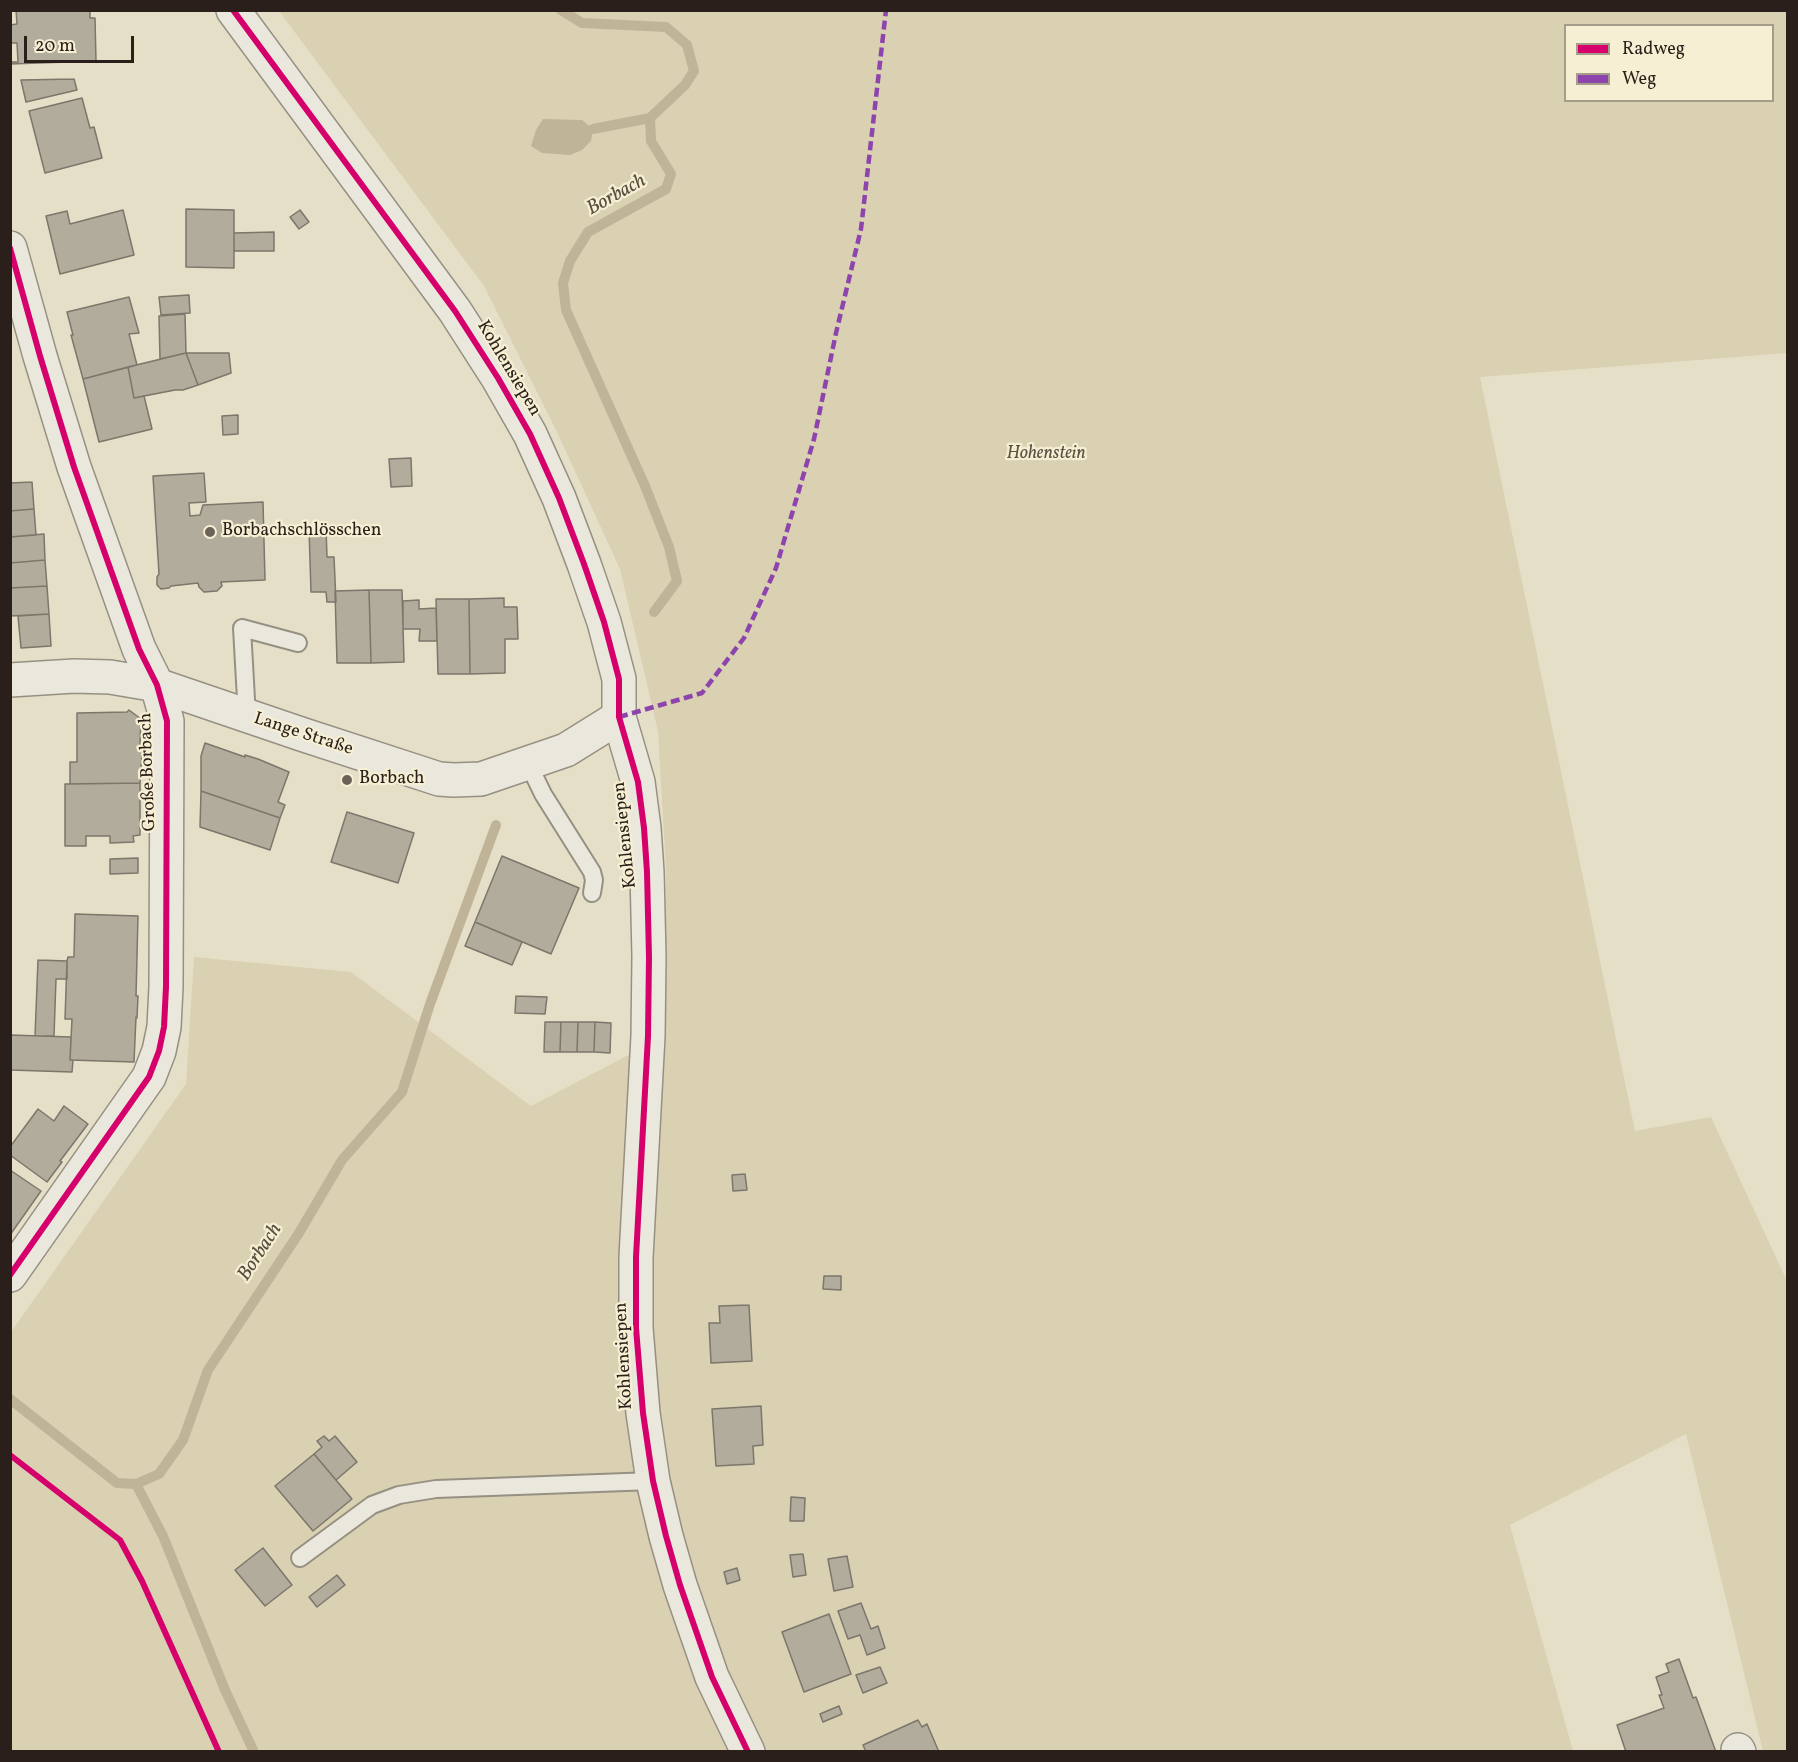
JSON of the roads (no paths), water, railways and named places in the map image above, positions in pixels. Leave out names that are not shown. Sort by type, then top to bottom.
[{"type":"street","name":"Kohlensiepen","points":[[232,10],[455,311],[498,378],[530,434],[559,498],[604,622],[619,679],[619,717],[638,782],[647,872],[648,1025],[636,1257],[636,1328],[643,1413],[653,1481],[666,1536],[693,1627],[712,1677],[748,1752]]},
{"type":"street","name":"Große Borbach","points":[[10,248],[74,467],[139,650],[157,685],[167,721],[166,987],[164,1027],[159,1051],[149,1077],[10,1275]]},
{"type":"street","name":"Lange Straße","points":[[10,680],[74,676],[110,677],[157,685],[247,717],[439,779],[454,780],[481,779],[566,750],[619,717]]},
{"type":"lane","points":[[247,717],[242,628],[298,643]]},
{"type":"lane","points":[[528,763],[543,794],[592,872],[594,880],[592,893]]},
{"type":"lane","points":[[300,1558],[372,1504],[399,1496],[435,1489],[653,1481]]},
{"type":"waterway","name":"Borbach","points":[[561,10],[582,23],[666,27],[687,45],[694,71],[685,85],[650,118],[651,141],[671,174],[666,189],[588,232],[570,261],[563,283],[566,310],[645,486],[669,547],[677,581],[654,612]]},
{"type":"waterway","points":[[593,129],[650,118]]},
{"type":"waterway","name":"Borbach","points":[[10,1399],[117,1483],[136,1484],[159,1474],[183,1440],[208,1370],[299,1233],[342,1160],[402,1092],[430,1004],[496,825]]},
{"type":"waterway","points":[[136,1484],[163,1536],[225,1690],[254,1752]]},
{"type":"place","name":"Borbachschlösschen","points":[[210,532]]},
{"type":"place","name":"Borbach","points":[[347,780]]},
{"type":"park label","name":"Hohenstein","points":[[1046,455]]}]
